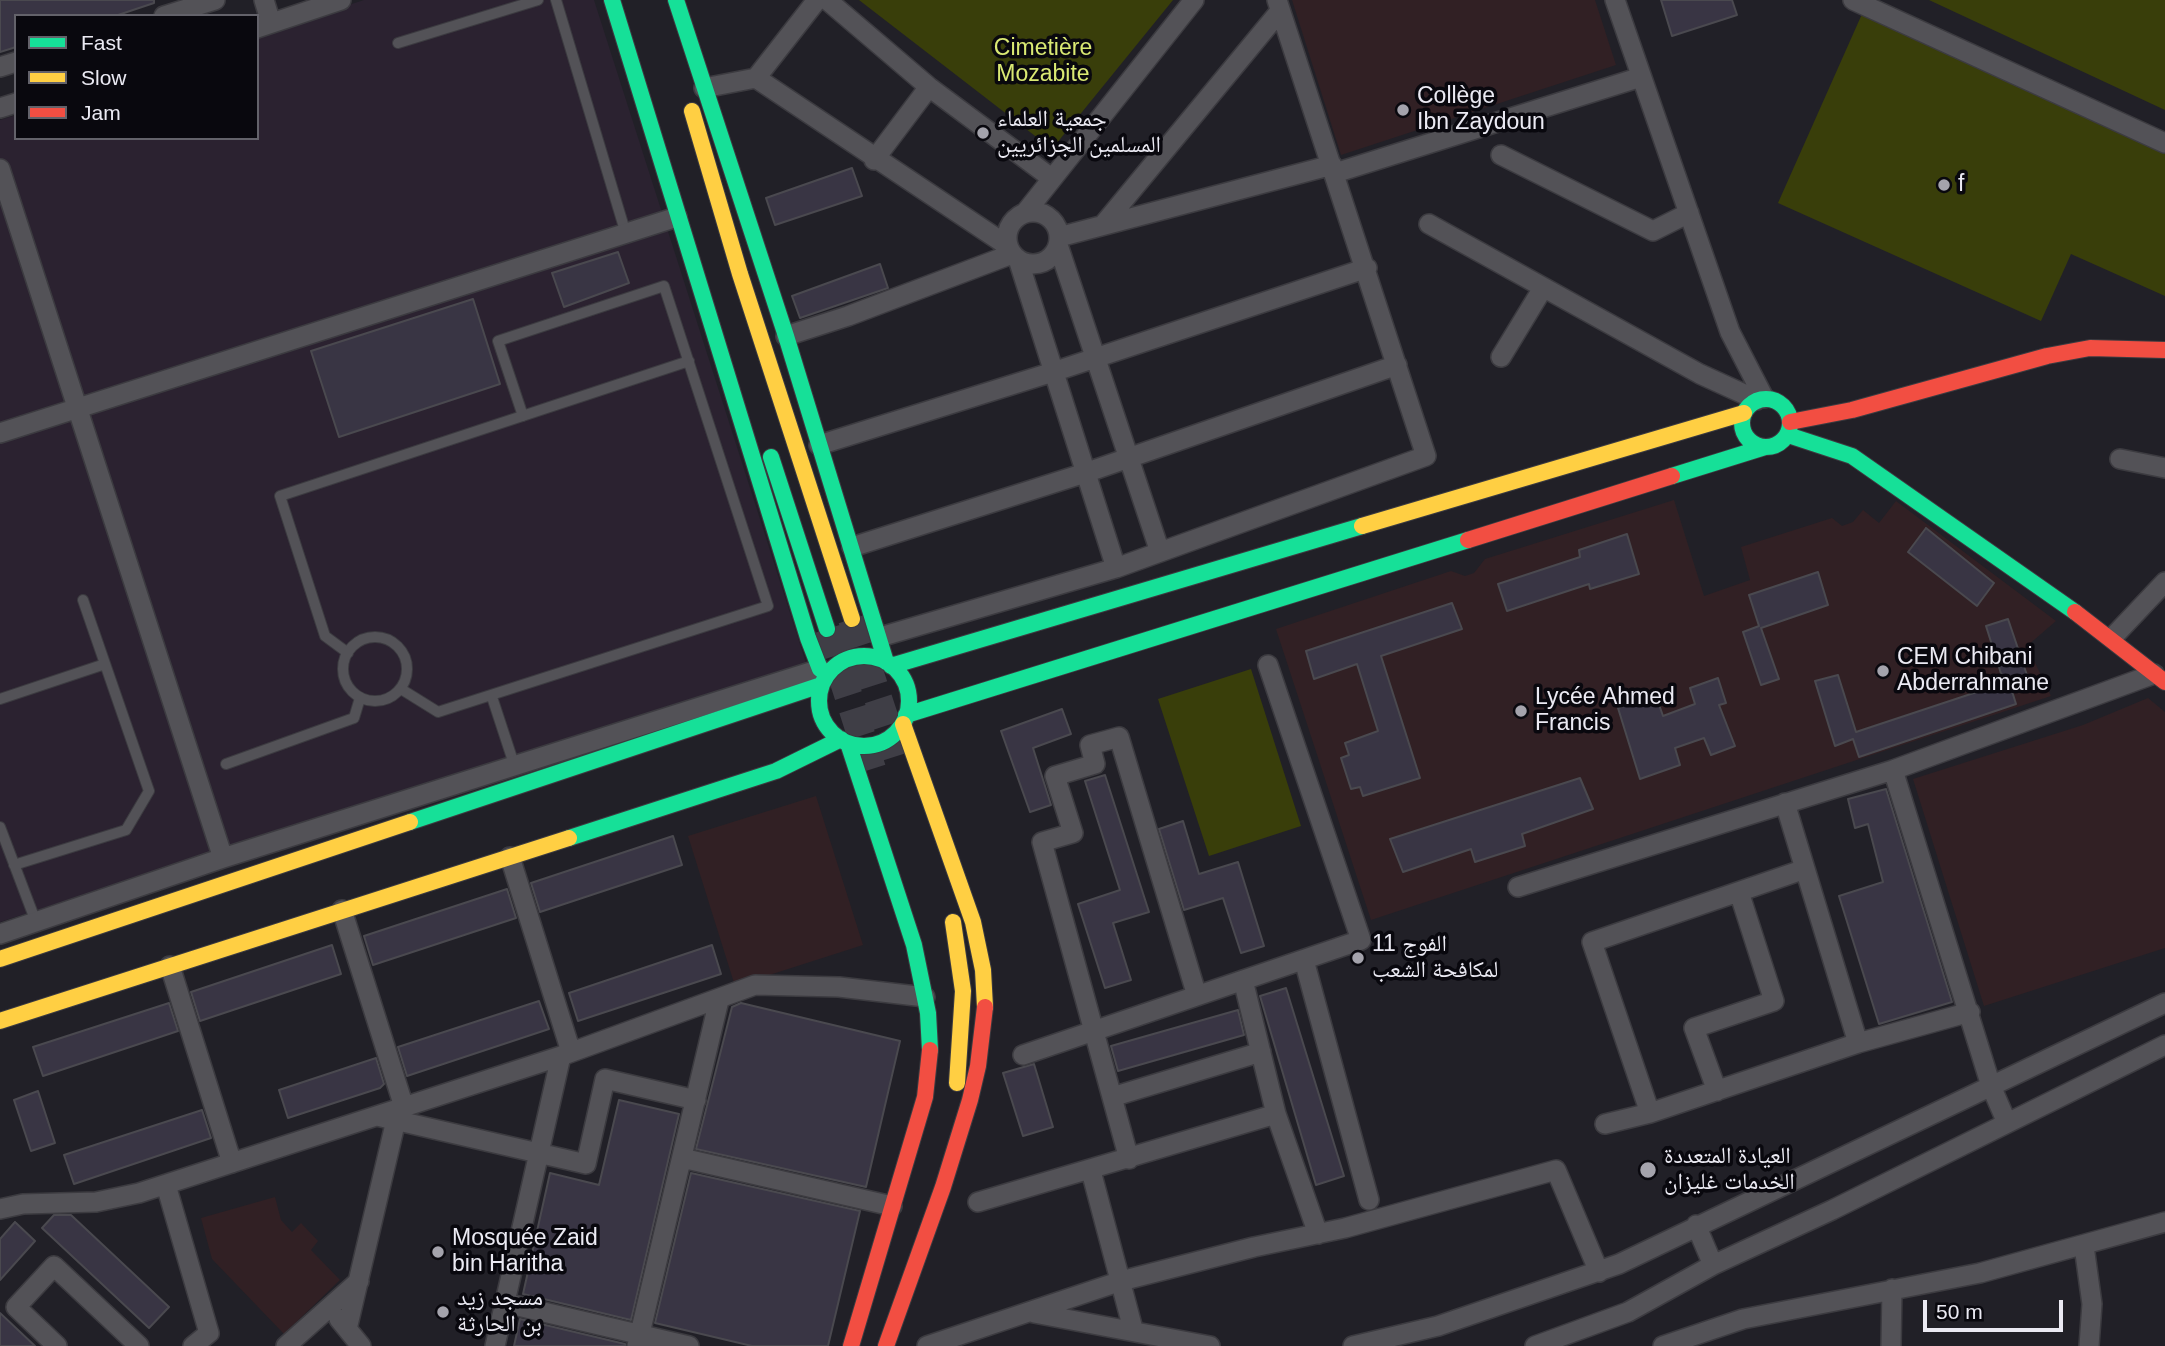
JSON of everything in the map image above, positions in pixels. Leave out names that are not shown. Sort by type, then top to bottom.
[{"type":"main road","points":[[614,0],[677,217],[823,676],[819,710],[825,724],[844,741],[914,945],[925,997],[930,1053],[925,1097]]},
{"type":"main road","points":[[614,0],[666,131],[746,380]]},
{"type":"main road","points":[[660,0],[671,39]]},
{"type":"main road","points":[[676,0],[740,274],[852,619]]},
{"type":"main road","points":[[695,90],[786,336],[889,664],[905,683],[909,697],[904,720],[973,922],[983,970],[985,1008],[978,1066],[943,1187],[886,1346]]},
{"type":"main road","points":[[0,1021],[776,771],[844,741],[872,746],[884,741],[904,720],[1778,444],[1789,428],[2048,356],[2090,348],[2165,350]]},
{"type":"main road","points":[[0,960],[823,676],[848,658],[874,657],[889,664],[1755,404],[1783,405],[1789,428]]},
{"type":"main road","points":[[1755,404],[1742,421],[1746,436],[1757,445],[1765,447]]},
{"type":"main road","points":[[1789,428],[1852,456],[2112,638],[2160,678]]},
{"type":"main road","points":[[767,445],[827,629]]},
{"type":"main road","points":[[897,756],[915,808]]},
{"type":"main road","points":[[851,1346],[925,1097],[937,1069],[939,1043],[934,976],[918,910],[872,769]]},
{"type":"main road","points":[[943,1187],[964,1019],[960,955],[949,911]]},
{"type":"street","points":[[170,14],[215,0]]},
{"type":"street","points":[[264,0],[264,26],[341,0]]},
{"type":"street","points":[[695,90],[756,78],[817,0]]},
{"type":"street","points":[[828,0],[929,87],[1050,177]]},
{"type":"street","points":[[1116,568],[1013,253],[1008,230],[1018,217],[1025,213],[1050,177],[1058,173],[1194,0]]},
{"type":"street","points":[[1615,0],[1755,404]]},
{"type":"street","points":[[1853,0],[2165,143]]},
{"type":"street","points":[[880,637],[1116,568],[1426,456],[1367,268],[1278,6]]},
{"type":"street","points":[[1103,225],[1278,6]]},
{"type":"street","points":[[1059,241],[1103,225],[1334,169],[1641,77]]},
{"type":"street","points":[[756,78],[1013,253],[1034,264],[1042,263],[1055,253],[1059,241]]},
{"type":"street","points":[[874,160],[929,87]]},
{"type":"street","points":[[1501,155],[1653,231],[1689,213]]},
{"type":"street","points":[[0,169],[223,858]]},
{"type":"street","points":[[1025,213],[1048,216],[1058,229],[1059,241],[1095,357],[1160,552]]},
{"type":"street","points":[[0,433],[677,217]]},
{"type":"street","points":[[1429,224],[1755,404]]},
{"type":"street","points":[[786,336],[848,316],[1013,253]]},
{"type":"street","points":[[819,446],[1367,268]]},
{"type":"street","points":[[1501,357],[1543,288]]},
{"type":"street","points":[[852,547],[1085,473],[1397,365]]},
{"type":"street","points":[[2120,459],[2165,468]]},
{"type":"street","points":[[2112,638],[2165,582]]},
{"type":"street","points":[[1023,1055],[1360,940],[1268,665]]},
{"type":"street","points":[[0,934],[223,858],[823,676]]},
{"type":"street","points":[[1518,887],[1893,771],[2160,678]]},
{"type":"street","points":[[1129,1159],[1042,842],[1073,833],[1055,776],[1095,764],[1090,746],[1119,737],[1197,996]]},
{"type":"street","points":[[1893,771],[1991,1086],[2007,1123]]},
{"type":"street","points":[[1785,803],[1858,1043]]},
{"type":"street","points":[[495,1346],[539,1153],[566,1054],[510,856]]},
{"type":"street","points":[[1650,1113],[1592,942],[1805,869]]},
{"type":"street","points":[[1717,1091],[1695,1028],[1774,1001],[1740,892]]},
{"type":"street","points":[[342,911],[400,1113],[359,1281],[355,1338]]},
{"type":"street","points":[[1304,960],[1369,1200]]},
{"type":"street","points":[[170,966],[232,1163]]},
{"type":"street","points":[[1243,980],[1276,1114],[1318,1234]]},
{"type":"street","points":[[0,1209],[23,1204],[96,1202],[122,1198],[166,1185],[376,1116],[400,1113],[755,985],[839,987],[925,997]]},
{"type":"street","points":[[638,1340],[719,1000]]},
{"type":"street","points":[[1353,1346],[1438,1325],[1599,1272],[2165,1003]]},
{"type":"street","points":[[1605,1124],[1650,1113],[1858,1043],[1970,1012]]},
{"type":"street","points":[[1539,1345],[1628,1312],[1713,1265],[2165,1045]]},
{"type":"street","points":[[1112,1097],[1261,1052]]},
{"type":"street","points":[[400,1113],[586,1164],[605,1079],[696,1100]]},
{"type":"street","points":[[978,1202],[1091,1171],[1276,1114]]},
{"type":"street","points":[[682,1158],[892,1206]]},
{"type":"street","points":[[927,1346],[1121,1281],[1254,1247],[1318,1234],[1556,1170],[1599,1272]]},
{"type":"street","points":[[1091,1171],[1133,1329]]},
{"type":"street","points":[[166,1185],[216,1339],[193,1346]]},
{"type":"street","points":[[1663,1346],[1743,1319],[1980,1273],[2165,1222]]},
{"type":"street","points":[[1696,1225],[1713,1265]]},
{"type":"street","points":[[2084,1245],[2092,1304],[2089,1346]]},
{"type":"street","points":[[57,1346],[16,1307],[54,1266],[139,1346]]},
{"type":"street","points":[[286,1346],[359,1281]]},
{"type":"street","points":[[1891,1346],[1892,1289]]},
{"type":"street","points":[[505,1303],[638,1340],[689,1346]]},
{"type":"street","points":[[330,1307],[355,1338],[381,1346]]},
{"type":"street","points":[[1030,1312],[1133,1329],[1210,1346]]},
{"type":"lane","points":[[398,43],[538,0]]},
{"type":"lane","points":[[556,0],[626,234]]},
{"type":"lane","points":[[401,689],[438,712],[492,697],[768,606],[664,286],[498,341],[523,416]]},
{"type":"lane","points":[[348,653],[325,636],[280,496],[689,361]]},
{"type":"lane","points":[[14,865],[126,830],[149,791],[83,600]]},
{"type":"lane","points":[[380,636],[400,647],[408,668],[401,689],[382,701],[360,698],[345,681],[344,658],[358,640],[380,636]]},
{"type":"lane","points":[[0,699],[105,664]]},
{"type":"lane","points":[[492,697],[512,758]]},
{"type":"lane","points":[[226,764],[354,718],[360,698]]},
{"type":"lane","points":[[0,827],[36,922]]},
{"type":"shaded area","points":[[364,0],[594,0],[806,663],[0,922],[0,120],[14,116],[14,140],[259,140],[259,34]]},
{"type":"shaded area","name":"Collège Ibn Zaydoun","points":[[1292,0],[1595,0],[1616,65],[1341,155]]},
{"type":"shaded area","name":"Lycée Ahmed Francis","points":[[1674,500],[1704,596],[1750,580],[1741,547],[1832,518],[1842,526],[1853,522],[1863,510],[1879,523],[1896,501],[2056,621],[2027,646],[2051,696],[1371,920],[1276,629],[1451,571],[1465,576],[1474,573],[1485,559]]},
{"type":"shaded area","points":[[2148,698],[2165,712],[2165,948],[1984,1006],[1913,779],[2083,725]]},
{"type":"shaded area","points":[[816,796],[863,945],[735,986],[688,836]]},
{"type":"shaded area","points":[[275,1197],[281,1220],[292,1232],[301,1223],[318,1241],[311,1250],[340,1280],[284,1334],[212,1259],[201,1218]]},
{"type":"green space","name":"Cimetière Mozabite","points":[[859,0],[1173,0],[1052,149]]},
{"type":"green space","points":[[1929,0],[2165,0],[2165,110]]},
{"type":"green space","name":"f","points":[[1862,14],[2165,150],[2165,296],[2071,254],[2041,321],[1778,203]]},
{"type":"green space","points":[[1251,669],[1301,826],[1209,856],[1158,699]]},
{"type":"building","points":[[0,0],[154,0],[154,3],[121,14],[14,14],[14,48],[0,52]]},
{"type":"building","points":[[1661,0],[1732,0],[1737,15],[1672,36]]},
{"type":"building","points":[[852,168],[862,196],[775,225],[766,198]]},
{"type":"building","points":[[618,252],[629,283],[564,307],[552,273]]},
{"type":"building","points":[[880,264],[888,288],[800,318],[792,296]]},
{"type":"building","points":[[473,299],[500,384],[339,437],[311,351]]},
{"type":"building","points":[[1926,528],[1994,583],[1977,606],[1908,552]]},
{"type":"building","points":[[1627,534],[1639,574],[1590,589],[1589,584],[1507,611],[1498,584],[1580,557],[1579,550]]},
{"type":"building","points":[[1818,572],[1828,605],[1761,628],[1779,679],[1761,685],[1743,632],[1759,626],[1749,595]]},
{"type":"building","points":[[1452,603],[1462,629],[1381,656],[1420,778],[1363,796],[1360,787],[1351,789],[1341,758],[1349,755],[1345,743],[1378,731],[1357,664],[1314,679],[1306,651]]},
{"type":"building","points":[[2008,619],[2029,681],[2011,688],[2016,704],[1859,757],[1853,739],[1835,746],[1815,681],[1838,675],[1856,732],[2004,683],[1986,626]]},
{"type":"building","points":[[1718,678],[1726,703],[1719,705],[1735,746],[1711,755],[1704,738],[1675,748],[1680,765],[1640,779],[1618,708],[1656,696],[1663,716],[1695,704],[1690,688]]},
{"type":"building","points":[[1062,709],[1071,734],[1033,748],[1051,805],[1030,812],[1001,731]]},
{"type":"building","points":[[1105,775],[1149,912],[1113,923],[1131,980],[1105,988],[1078,904],[1120,890],[1085,781]]},
{"type":"building","points":[[1580,778],[1593,809],[1522,834],[1525,846],[1475,862],[1471,849],[1403,872],[1390,839]]},
{"type":"building","points":[[1886,789],[1952,1002],[1879,1024],[1839,896],[1883,882],[1868,824],[1855,828],[1848,799]]},
{"type":"building","points":[[1183,821],[1199,874],[1238,862],[1264,946],[1241,953],[1223,898],[1184,910],[1159,829]]},
{"type":"building","points":[[673,836],[682,865],[540,912],[531,883]]},
{"type":"building","points":[[507,889],[516,918],[373,965],[364,936]]},
{"type":"building","points":[[332,945],[341,974],[200,1021],[191,992]]},
{"type":"building","points":[[712,945],[721,974],[578,1021],[569,993]]},
{"type":"building","points":[[1286,988],[1344,1176],[1316,1185],[1260,996]]},
{"type":"building","points":[[539,1001],[549,1029],[407,1076],[398,1047]]},
{"type":"building","points":[[169,1003],[178,1031],[43,1076],[33,1047]]},
{"type":"building","points":[[741,1003],[900,1041],[866,1187],[696,1149],[732,1007]]},
{"type":"building","points":[[1238,1010],[1244,1035],[1118,1071],[1111,1046]]},
{"type":"building","points":[[376,1058],[384,1084],[380,1088],[288,1118],[279,1090]]},
{"type":"building","points":[[1034,1064],[1053,1127],[1023,1136],[1003,1073]]},
{"type":"building","points":[[38,1091],[55,1143],[31,1151],[14,1100]]},
{"type":"building","points":[[619,1100],[679,1114],[631,1320],[523,1294],[550,1173],[599,1185]]},
{"type":"building","points":[[202,1110],[211,1138],[74,1184],[64,1155]]},
{"type":"building","points":[[691,1173],[860,1211],[828,1346],[752,1346],[655,1323]]},
{"type":"building","points":[[54,1215],[71,1215],[169,1307],[149,1328],[42,1228]]},
{"type":"building","points":[[15,1222],[35,1241],[0,1280],[0,1239]]},
{"type":"building","points":[[0,1313],[35,1346],[0,1346]]},
{"type":"building","points":[[520,1319],[625,1344],[625,1346],[514,1346]]},
{"type":"tunnel","points":[[852,619],[897,756]]},
{"type":"tunnel","points":[[827,629],[872,769]]},
{"type":"traffic: fast","points":[[612,0],[808,638],[820,669],[828,674]]},
{"type":"traffic: fast","points":[[676,0],[786,336],[886,662]]},
{"type":"traffic: fast","points":[[1766,399],[1783,406],[1790,423],[1783,440],[1766,447],[1749,440],[1742,423],[1749,406],[1766,399]]},
{"type":"traffic: fast","points":[[1788,435],[1852,456],[2075,612]]},
{"type":"traffic: fast","points":[[1672,476],[1765,447]]},
{"type":"traffic: fast","points":[[771,457],[827,629]]},
{"type":"traffic: fast","points":[[891,666],[1362,526]]},
{"type":"traffic: fast","points":[[906,715],[1468,540]]},
{"type":"traffic: fast","points":[[864,656],[881,660],[896,669],[905,684],[909,701],[905,718],[896,733],[881,742],[864,746],[847,742],[832,733],[823,718],[819,701],[823,684],[832,669],[847,660],[864,656]]},
{"type":"traffic: fast","points":[[410,822],[821,685]]},
{"type":"traffic: fast","points":[[569,838],[776,771],[841,739]]},
{"type":"traffic: fast","points":[[848,743],[914,945],[928,1013],[930,1050]]},
{"type":"traffic: slow","points":[[692,111],[740,274],[852,619]]},
{"type":"traffic: slow","points":[[1362,526],[1744,413]]},
{"type":"traffic: slow","points":[[903,724],[973,922],[983,970],[985,1007]]},
{"type":"traffic: slow","points":[[0,959],[410,822]]},
{"type":"traffic: slow","points":[[0,1021],[569,838]]},
{"type":"traffic: slow","points":[[953,922],[963,991],[957,1083]]},
{"type":"traffic: jam","points":[[1790,422],[1852,410],[2047,356],[2090,348],[2165,350]]},
{"type":"traffic: jam","points":[[1468,540],[1672,476]]},
{"type":"traffic: jam","points":[[2075,612],[2165,682]]},
{"type":"traffic: jam","points":[[886,1346],[943,1187],[970,1100],[978,1066],[985,1007]]},
{"type":"traffic: jam","points":[[851,1346],[925,1097],[930,1050]]},
{"type":"place","name":"Collège Ibn Zaydoun","points":[[1403,110]]},
{"type":"place","name":"جمعية العلماء المسلمين الجزائريين","points":[[983,133]]},
{"type":"place","name":"f","points":[[1944,185]]},
{"type":"place","name":"CEM Chibani Abderrahmane","points":[[1883,671]]},
{"type":"place","name":"Lycée Ahmed Francis","points":[[1521,711]]},
{"type":"place","name":"الفوج 11 لمكافحة الشعب","points":[[1358,958]]},
{"type":"place","name":"العيادة المتعددة الخدمات غليزان","points":[[1648,1170]]},
{"type":"place","name":"Mosquée Zaid bin Haritha","points":[[438,1252]]},
{"type":"place","name":"مسجد زيد بن الحارثة","points":[[443,1312]]}]
